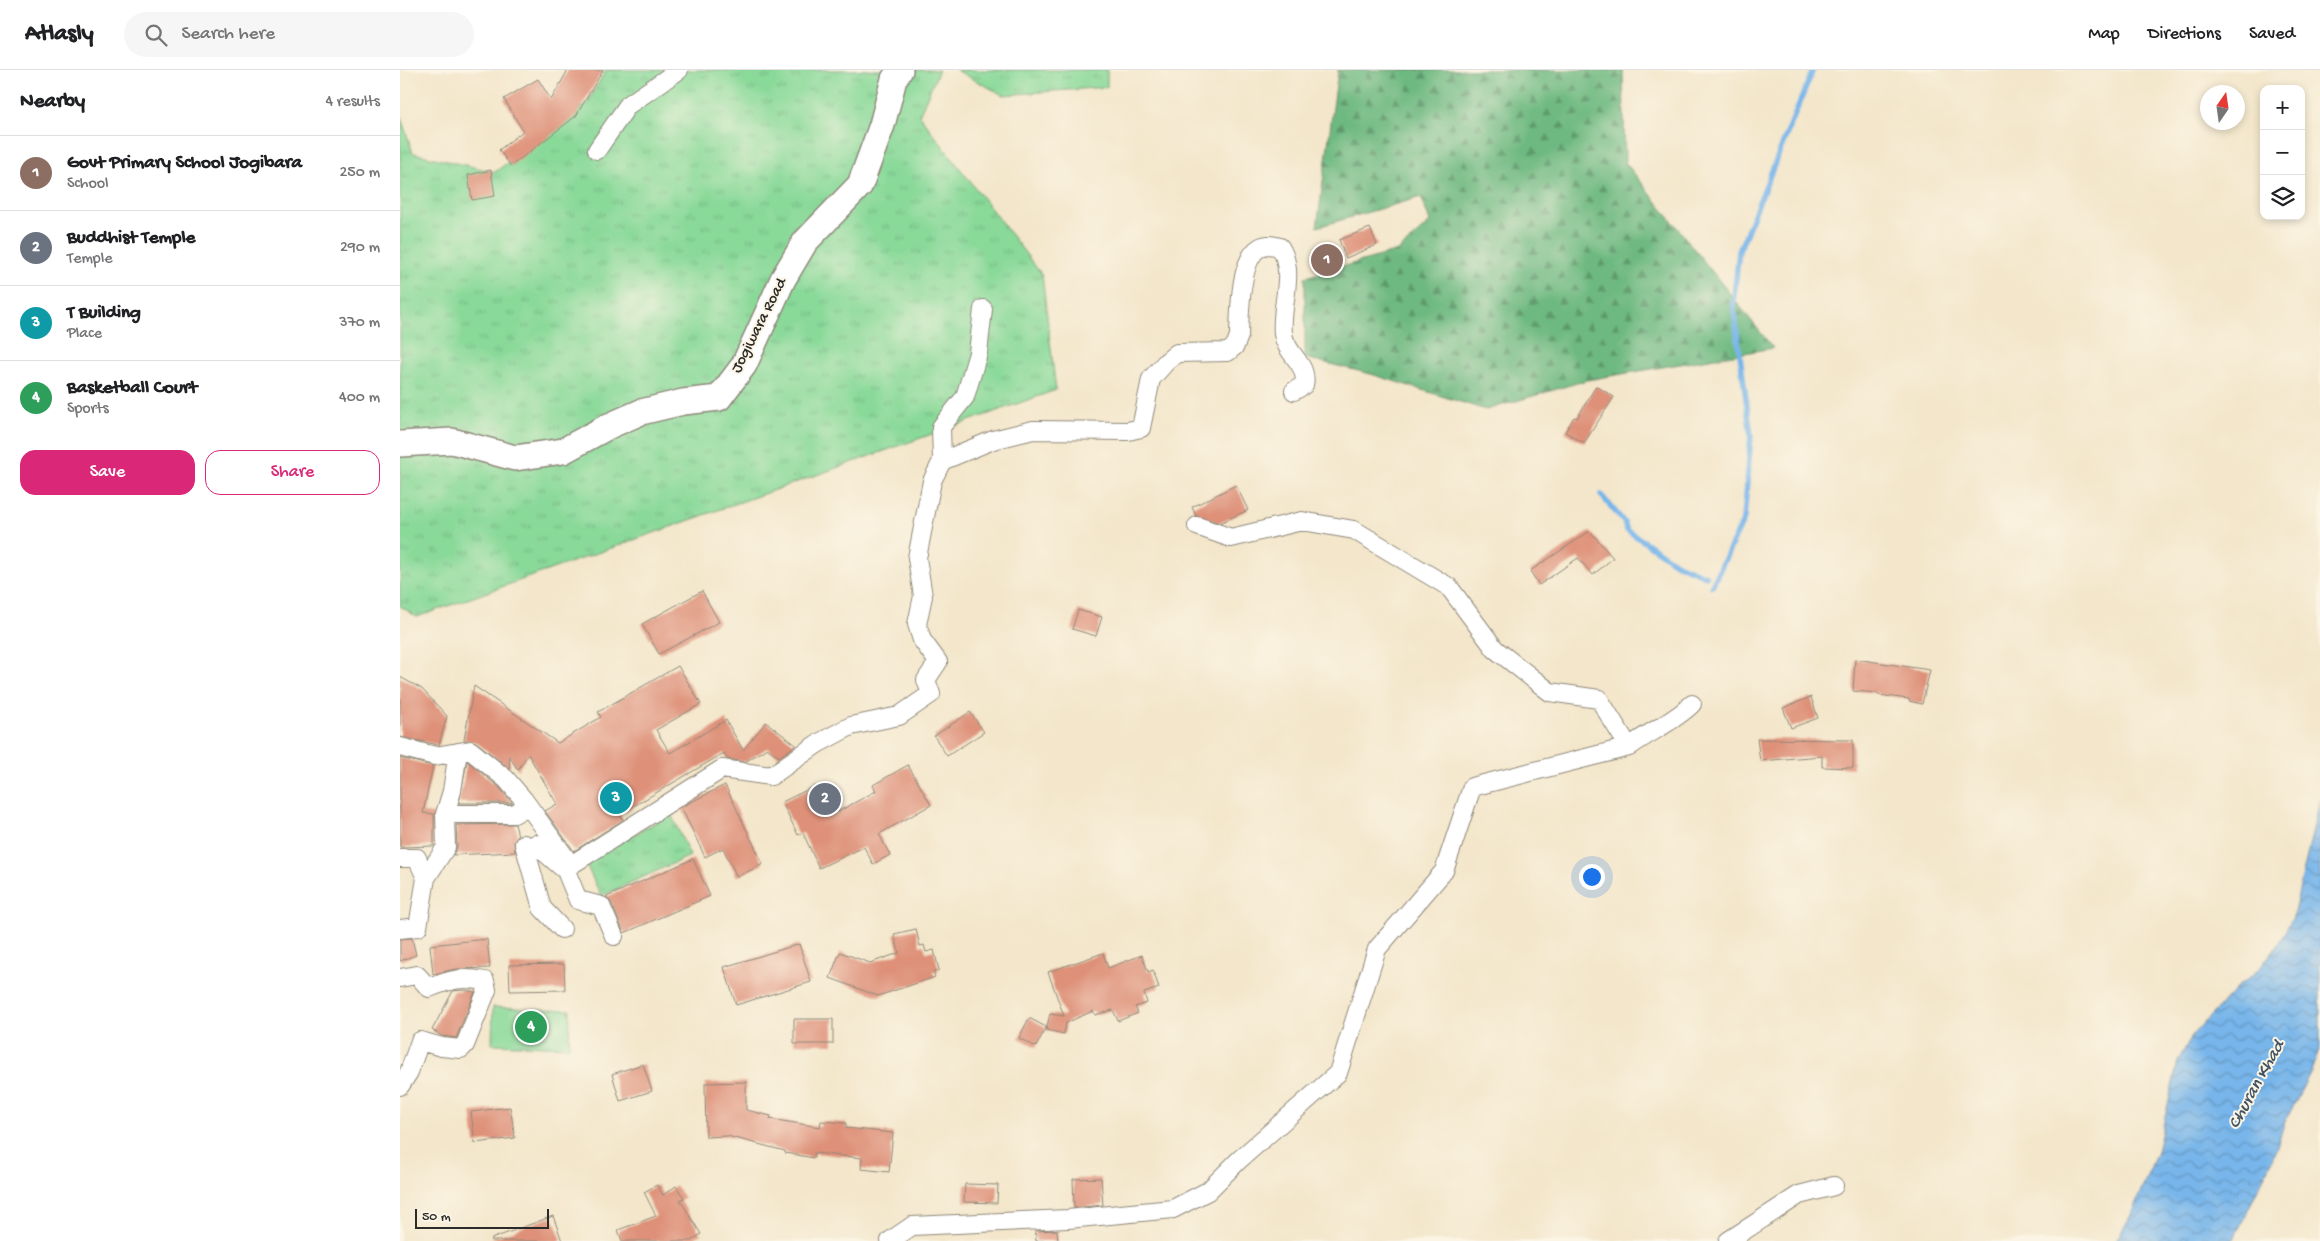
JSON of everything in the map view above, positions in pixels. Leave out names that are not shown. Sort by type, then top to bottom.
[{"type":"street","points":[[597,150],[628,105],[679,70]]},
{"type":"street","name":"Jogiwara Road","points":[[400,444],[452,441],[515,458],[563,450],[641,412],[684,402],[719,398],[744,365],[783,280],[805,242],[860,185],[882,125],[894,79],[900,70]]},
{"type":"street","points":[[942,461],[993,440],[1033,430],[1128,431],[1141,428],[1151,379],[1166,362],[1177,353],[1228,352],[1235,346],[1239,336],[1245,271],[1250,258],[1256,251],[1266,245],[1280,246],[1285,255],[1288,275],[1283,323],[1284,336],[1293,356],[1304,368],[1306,377],[1304,385],[1294,391]]},
{"type":"street","points":[[400,747],[435,756],[470,750],[506,779],[524,800],[571,865],[722,769],[771,776],[817,744],[851,726],[899,716],[931,694],[926,680],[938,662],[922,640],[917,624],[923,596],[917,558],[932,481],[942,461],[941,427],[964,397],[978,353],[983,309]]},
{"type":"street","points":[[1197,526],[1232,538],[1302,521],[1354,530],[1449,587],[1495,649],[1550,692],[1599,699],[1629,746]]},
{"type":"street","points":[[890,1241],[912,1226],[1068,1219],[1172,1209],[1208,1191],[1239,1160],[1338,1073],[1377,949],[1444,871],[1472,787],[1629,746],[1644,735],[1680,716],[1692,704]]},
{"type":"street","points":[[400,929],[418,927],[426,878],[446,847],[445,814],[452,791],[458,752]]},
{"type":"street","points":[[445,814],[514,814],[519,811]]},
{"type":"street","points":[[562,929],[542,908],[529,844],[566,871],[578,900],[601,906],[614,936]]},
{"type":"street","points":[[400,858],[417,858],[426,878]]},
{"type":"street","points":[[400,978],[417,975],[429,988],[463,977],[486,982],[488,990],[465,1045],[461,1049],[420,1042],[405,1079]]},
{"type":"street","points":[[1728,1241],[1799,1195],[1834,1186]]},
{"type":"green space","points":[[606,70],[939,70],[919,115],[1042,275],[1056,390],[417,617],[400,606],[400,115],[413,153],[495,172],[586,105]]},
{"type":"green space","points":[[956,70],[1107,70],[1107,87],[1003,95]]},
{"type":"green space","points":[[1338,70],[1623,70],[1625,162],[1773,348],[1587,380],[1486,410],[1371,374],[1305,358],[1305,277],[1398,251],[1430,222],[1421,197],[1317,227]]},
{"type":"green space","points":[[671,814],[690,856],[601,896],[585,862]]},
{"type":"green space","points":[[493,1007],[570,1010],[569,1047],[492,1044]]},
{"type":"water","name":"Churan Khad","points":[[2320,799],[2320,1047],[2311,1071],[2284,1124],[2274,1155],[2233,1241],[2116,1241],[2130,1217],[2157,1152],[2178,1061],[2193,1034],[2237,988],[2259,969],[2277,946],[2293,917]]},
{"type":"building","points":[[568,70],[603,70],[576,116],[511,166],[499,150],[523,131],[504,99],[538,79],[551,100]]},
{"type":"building","points":[[491,170],[495,196],[472,200],[468,175]]},
{"type":"building","points":[[1370,228],[1377,245],[1346,258],[1339,240]]},
{"type":"building","points":[[1596,386],[1614,397],[1584,443],[1565,432],[1574,417],[1577,418]]},
{"type":"building","points":[[1236,485],[1248,510],[1220,523],[1196,516],[1192,507]]},
{"type":"building","points":[[1590,531],[1613,558],[1593,575],[1578,558],[1539,585],[1530,571]]},
{"type":"building","points":[[702,591],[719,622],[659,654],[642,624]]},
{"type":"building","points":[[1078,610],[1102,617],[1096,636],[1072,629]]},
{"type":"building","points":[[1855,659],[1930,670],[1922,704],[1909,701],[1909,699],[1878,695],[1878,693],[1853,691]]},
{"type":"building","points":[[678,666],[701,704],[656,730],[670,753],[726,720],[743,750],[766,722],[796,745],[779,757],[767,748],[745,762],[727,759],[724,753],[620,814],[623,820],[574,851],[545,811],[557,804],[528,754],[518,770],[509,756],[510,769],[476,742],[464,740],[474,686],[558,743],[601,717],[598,712]]},
{"type":"building","points":[[400,677],[422,689],[447,716],[439,745],[400,737]]},
{"type":"building","points":[[1811,697],[1818,718],[1791,728],[1783,708]]},
{"type":"building","points":[[970,712],[984,732],[947,756],[934,736]]},
{"type":"building","points":[[1757,739],[1853,740],[1853,768],[1822,767],[1822,756],[1760,761]]},
{"type":"building","points":[[400,758],[433,766],[423,813],[434,814],[434,846],[400,847]]},
{"type":"building","points":[[467,761],[499,787],[512,803],[459,803]]},
{"type":"building","points":[[908,765],[931,805],[879,834],[890,855],[873,864],[864,847],[819,868],[803,833],[798,835],[782,802],[815,786],[830,816],[876,791],[873,785]]},
{"type":"building","points":[[725,785],[763,864],[737,877],[723,848],[705,857],[681,807]]},
{"type":"building","points":[[515,824],[518,836],[514,842],[515,852],[453,855],[457,847],[456,825]]},
{"type":"building","points":[[693,859],[710,896],[624,933],[611,902],[606,897]]},
{"type":"building","points":[[916,929],[920,946],[924,945],[926,952],[934,950],[939,970],[933,972],[935,977],[878,996],[830,978],[840,952],[870,963],[899,953],[894,934]]},
{"type":"building","points":[[412,938],[416,955],[400,961],[400,939]]},
{"type":"building","points":[[487,939],[490,968],[456,969],[433,974],[430,945]]},
{"type":"building","points":[[799,944],[811,982],[736,1005],[724,967]]},
{"type":"building","points":[[1103,953],[1108,968],[1142,955],[1148,972],[1153,970],[1159,988],[1144,993],[1147,1003],[1135,1007],[1138,1013],[1118,1021],[1113,1010],[1095,1015],[1093,1011],[1066,1023],[1064,1034],[1046,1030],[1050,1014],[1064,1016],[1048,972]]},
{"type":"building","points":[[564,964],[565,990],[510,991],[509,965]]},
{"type":"building","points":[[453,991],[475,992],[456,1038],[442,1036],[432,1030]]},
{"type":"building","points":[[1029,1018],[1046,1027],[1036,1047],[1019,1038]]},
{"type":"building","points":[[794,1019],[833,1019],[833,1044],[794,1044]]},
{"type":"building","points":[[643,1064],[652,1091],[620,1101],[612,1074]]},
{"type":"building","points":[[746,1082],[746,1110],[771,1116],[770,1119],[820,1127],[821,1121],[846,1123],[846,1128],[893,1133],[889,1172],[861,1169],[862,1158],[814,1153],[814,1158],[785,1153],[785,1151],[727,1136],[706,1137],[705,1083]]},
{"type":"building","points":[[510,1107],[515,1138],[475,1143],[471,1112]]},
{"type":"building","points":[[1101,1178],[1103,1205],[1074,1208],[1073,1179]]},
{"type":"building","points":[[965,1184],[998,1185],[997,1203],[964,1202]]},
{"type":"building","points":[[657,1185],[663,1195],[676,1186],[684,1198],[680,1200],[701,1234],[691,1241],[622,1241],[618,1230],[656,1216],[644,1192]]},
{"type":"building","points":[[553,1216],[562,1241],[492,1241],[491,1239]]},
{"type":"building","points":[[1057,1230],[1058,1241],[1036,1241],[1035,1231]]},
{"type":"waterway","points":[[1712,586],[1744,519],[1751,435],[1733,304],[1739,251],[1813,70]]},
{"type":"waterway","points":[[1601,495],[1624,522],[1627,530],[1677,564],[1706,576]]},
{"type":"place","name":"Govt Primary School Jogibara","points":[[1327,260]]},
{"type":"place","name":"T Building","points":[[616,798]]},
{"type":"place","name":"Buddhist Temple","points":[[825,799]]},
{"type":"place","name":"Basketball Court","points":[[531,1027]]}]
